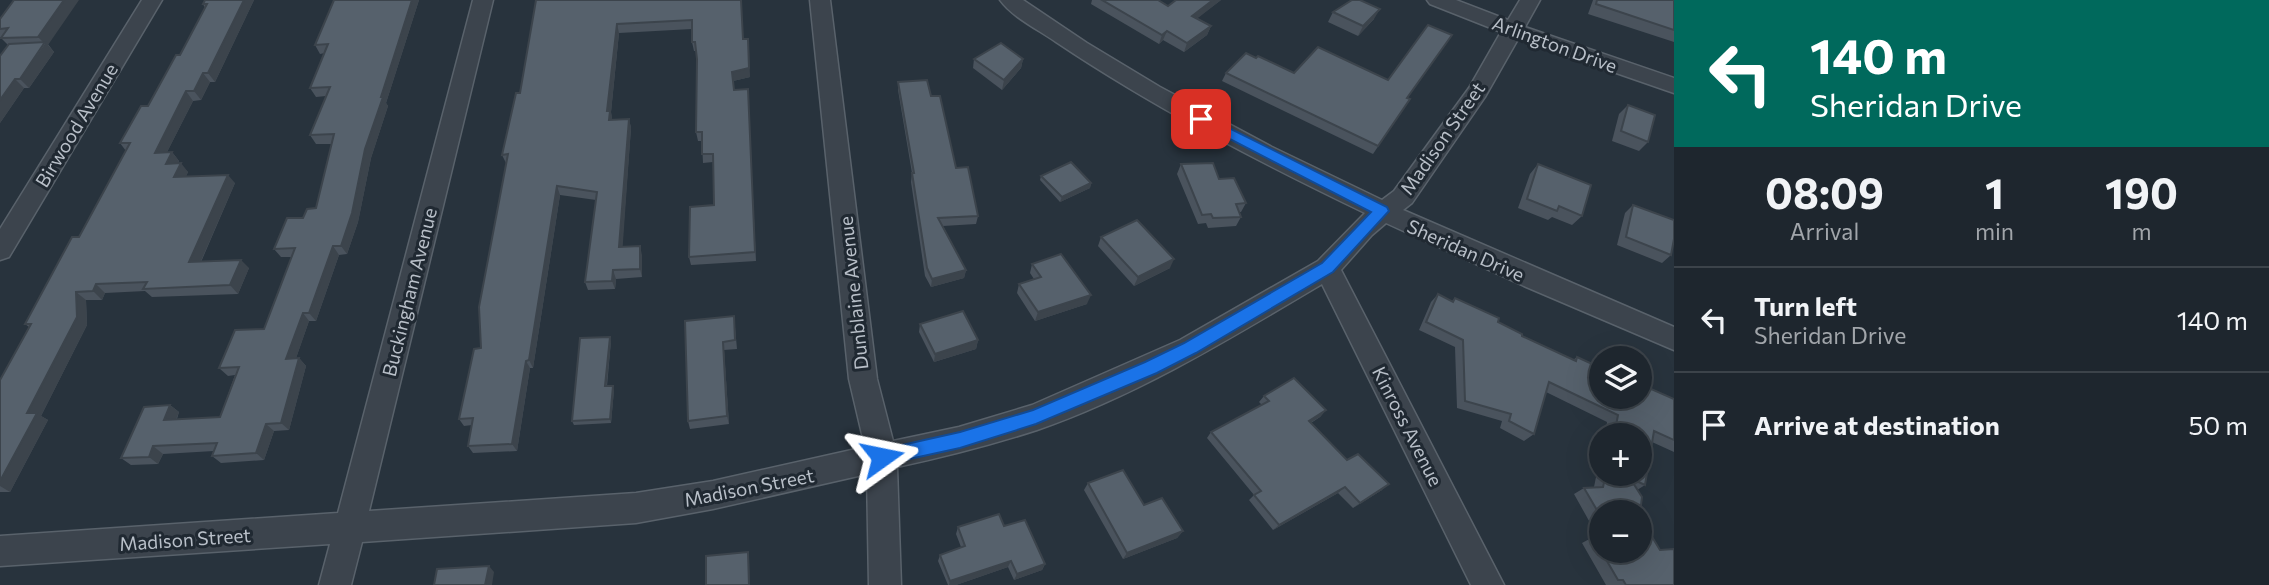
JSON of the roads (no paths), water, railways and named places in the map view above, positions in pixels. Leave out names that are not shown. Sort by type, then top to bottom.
[{"type":"street","name":"Birwood Avenue","points":[[0,250],[152,0]]},
{"type":"street","name":"Buckingham Avenue","points":[[335,585],[483,0]]},
{"type":"street","name":"Dunblaine Avenue","points":[[820,0],[863,379],[882,457],[885,585]]},
{"type":"street","name":"Sheridan Drive","points":[[1010,0],[1068,40],[1162,98],[1423,232],[1674,339]]},
{"type":"street","name":"Arlington Drive","points":[[1437,0],[1674,86]]},
{"type":"street","name":"Madison Street","points":[[0,551],[636,508],[713,495],[996,430],[1096,393],[1190,348],[1327,268],[1363,228],[1403,197],[1476,92],[1531,0]]},
{"type":"street","name":"Kinross Avenue","points":[[1327,268],[1488,585]]}]
